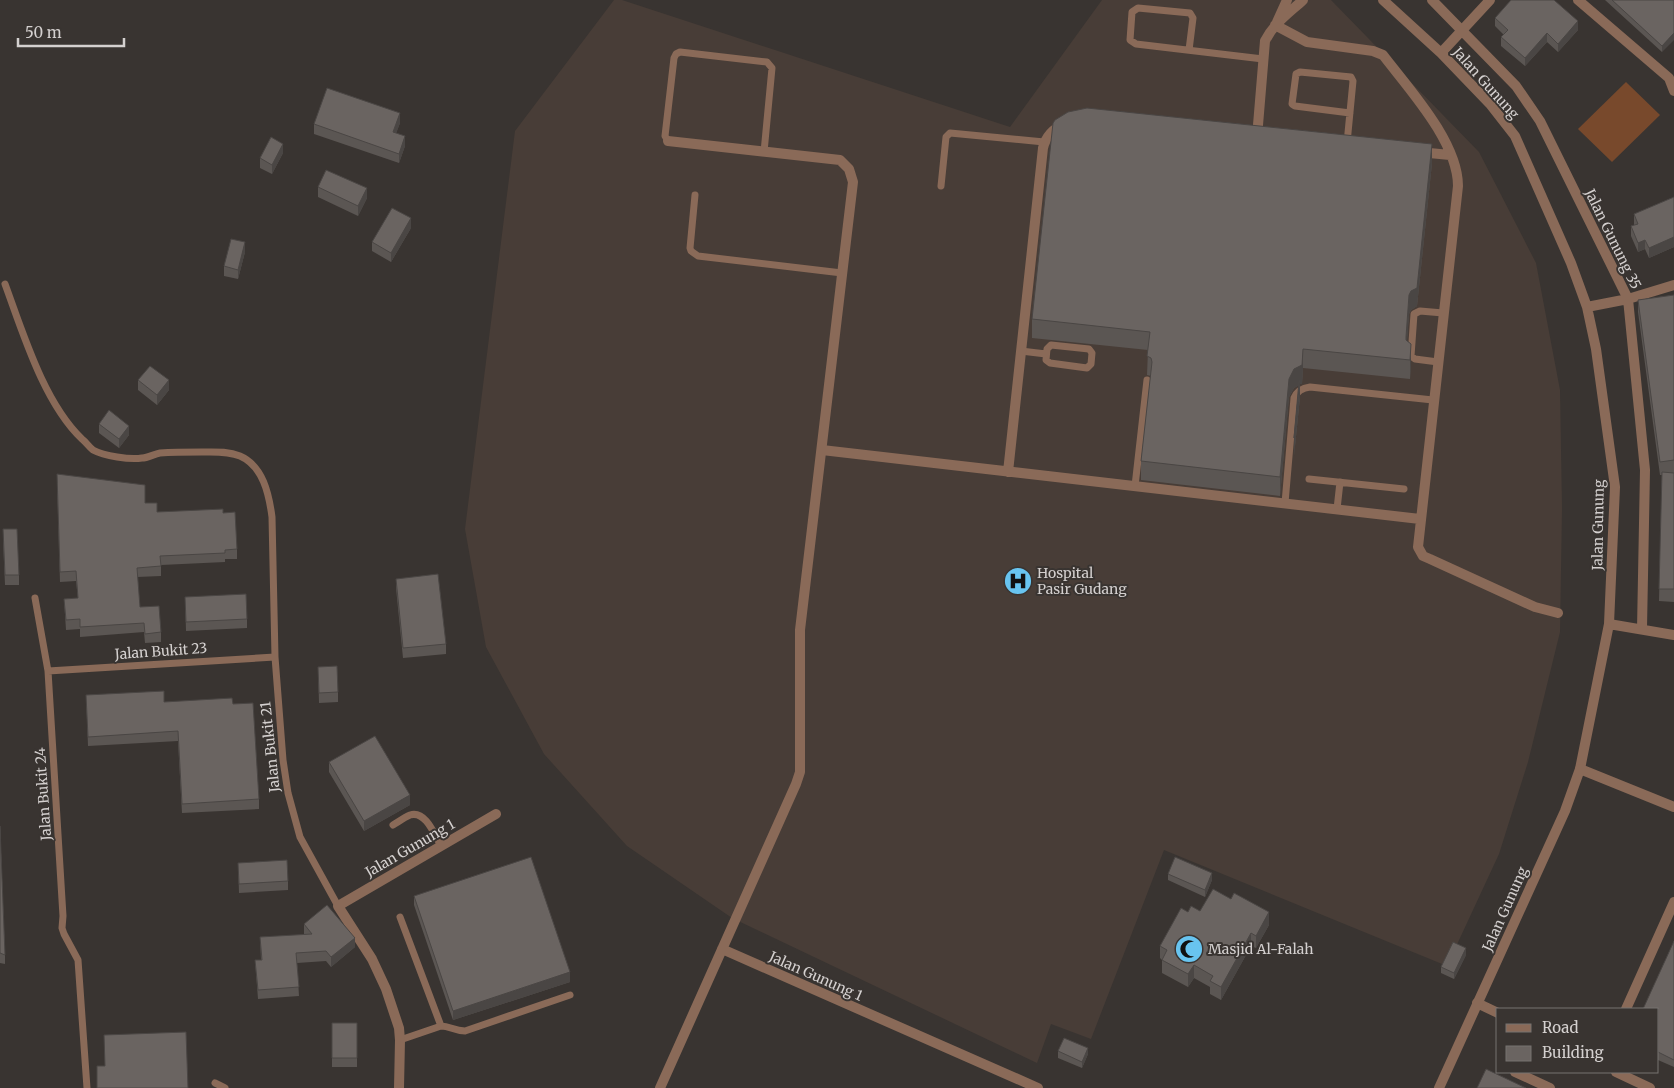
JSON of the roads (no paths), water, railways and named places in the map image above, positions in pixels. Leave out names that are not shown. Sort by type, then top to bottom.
[{"type":"street","points":[[1257,137],[1265,41],[1287,0]]},
{"type":"street","points":[[1275,25],[1303,0]]},
{"type":"street","name":"Jalan Gunung","points":[[1383,0],[1441,53],[1490,104],[1515,136],[1571,263],[1587,307],[1596,349],[1614,487],[1609,624],[1580,769],[1565,811],[1439,1088]]},
{"type":"street","name":"Jalan Gunung 35","points":[[1432,0],[1516,86],[1540,121],[1628,299],[1645,470],[1642,629]]},
{"type":"street","points":[[1441,53],[1490,0]]},
{"type":"street","points":[[1578,0],[1671,76],[1674,91]]},
{"type":"street","points":[[1275,25],[1307,42],[1373,51],[1383,55],[1439,129],[1457,173],[1458,186],[1418,547],[1423,556],[1535,607],[1558,613]]},
{"type":"street","points":[[1008,472],[1044,142],[1055,128],[1073,121]]},
{"type":"street","points":[[660,1088],[800,772],[800,630],[853,182],[849,168],[840,160],[668,141]]},
{"type":"street","points":[[1412,152],[1450,155]]},
{"type":"street","points":[[1587,307],[1628,299],[1674,285]]},
{"type":"street","points":[[822,450],[1420,519]]},
{"type":"street","points":[[1609,624],[1674,635]]},
{"type":"street","points":[[1580,769],[1674,807]]},
{"type":"street","name":"Jalan Gunung 1","points":[[338,906],[496,814]]},
{"type":"street","points":[[1626,1008],[1674,902]]},
{"type":"street","name":"Jalan Bukit 21","points":[[338,906],[372,959],[383,982],[399,1028],[399,1088]]},
{"type":"street","name":"Jalan Gunung 1","points":[[722,950],[1038,1088]]},
{"type":"street","points":[[1477,1003],[1496,1012]]},
{"type":"street","points":[[1518,1073],[1550,1088]]},
{"type":"street","points":[[1618,1073],[1650,1088]]},
{"type":"lane","points":[[1189,50],[1193,18],[1190,13],[1138,8],[1132,12],[1130,40],[1132,42],[1189,50],[1263,59]]},
{"type":"lane","points":[[668,141],[665,136],[674,58],[680,52],[767,62],[772,68],[764,152]]},
{"type":"lane","points":[[1347,146],[1353,81],[1351,77],[1300,72],[1296,74],[1292,104],[1295,106],[1350,113]]},
{"type":"lane","points":[[941,186],[946,137],[950,133],[1044,142]]},
{"type":"lane","points":[[696,195],[690,248],[694,254],[842,274]]},
{"type":"lane","name":"Jalan Bukit 21","points":[[5,284],[31,356],[45,384],[70,427],[94,450],[115,457],[141,458],[187,451],[218,452],[239,456],[249,462],[261,475],[269,497],[272,517],[275,657],[283,760],[288,793],[300,837],[338,906]]},
{"type":"lane","points":[[1438,362],[1415,359],[1412,356],[1414,314],[1420,311],[1443,313]]},
{"type":"lane","points":[[1051,345],[1089,349],[1092,353],[1091,364],[1087,368],[1050,363],[1046,360],[1046,354],[1051,345]]},
{"type":"lane","points":[[1021,351],[1046,354]]},
{"type":"lane","points":[[1135,486],[1147,380]]},
{"type":"lane","points":[[1285,503],[1296,393],[1310,387],[1433,400]]},
{"type":"lane","points":[[1309,478],[1404,489]]},
{"type":"lane","points":[[1337,509],[1340,482]]},
{"type":"lane","name":"Jalan Bukit 24","points":[[35,598],[48,671],[63,916],[62,928],[78,960],[87,1088]]},
{"type":"lane","name":"Jalan Bukit 23","points":[[48,671],[275,657]]},
{"type":"lane","points":[[393,825],[411,815],[419,815],[425,820],[442,846]]},
{"type":"lane","points":[[400,917],[441,1026]]},
{"type":"lane","points":[[400,1040],[441,1026],[447,1026],[457,1031],[465,1031],[570,995]]},
{"type":"lane","points":[[215,1083],[225,1088]]},
{"type":"place","name":"Hospital Pasir Gudang","points":[[1018,581]]},
{"type":"place","name":"Masjid Al-Falah","points":[[1189,949]]}]
